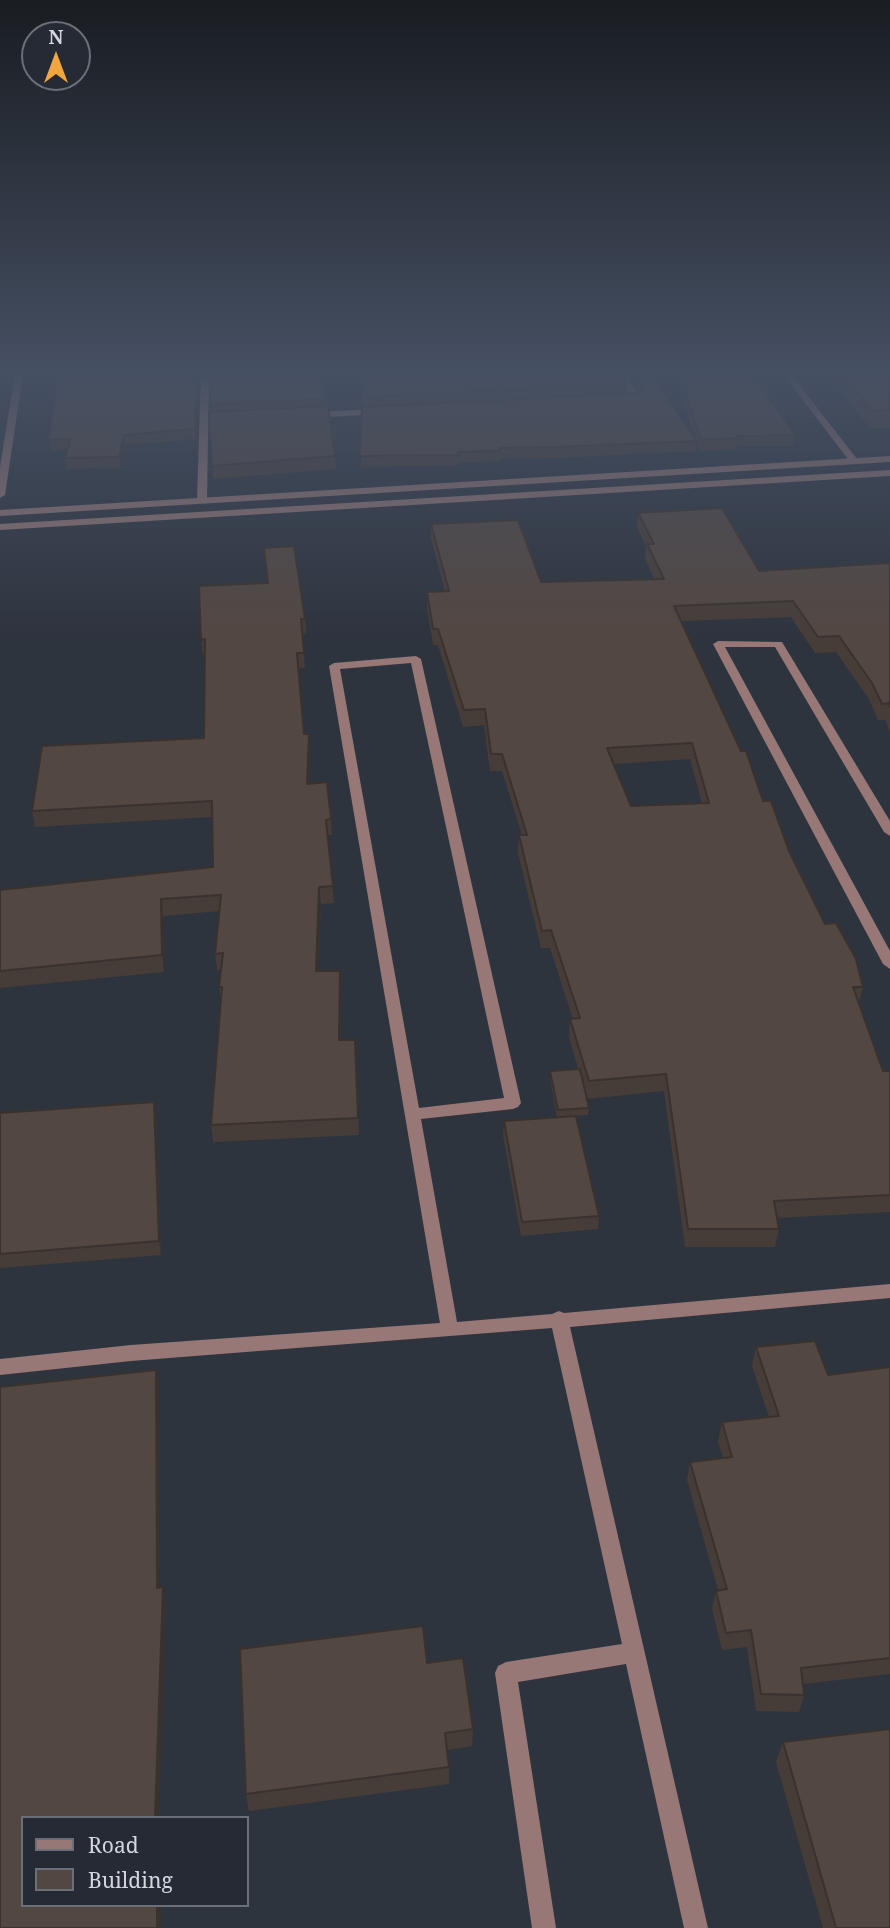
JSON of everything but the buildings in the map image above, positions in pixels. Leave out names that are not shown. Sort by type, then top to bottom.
[{"type":"street","points":[[0,495],[5,464]]},
{"type":"street","points":[[202,500],[203,464]]},
{"type":"street","points":[[0,513],[804,464]]},
{"type":"street","points":[[0,527],[890,473]]},
{"type":"street","points":[[890,832],[778,643],[718,644],[890,964]]},
{"type":"street","points":[[412,1114],[513,1102],[416,659],[334,666],[412,1114],[450,1330]]},
{"type":"street","points":[[0,1367],[131,1353],[450,1330],[559,1318],[890,1291]]},
{"type":"street","points":[[559,1318],[696,1928]]},
{"type":"street","points":[[544,1928],[506,1673],[634,1652]]}]
